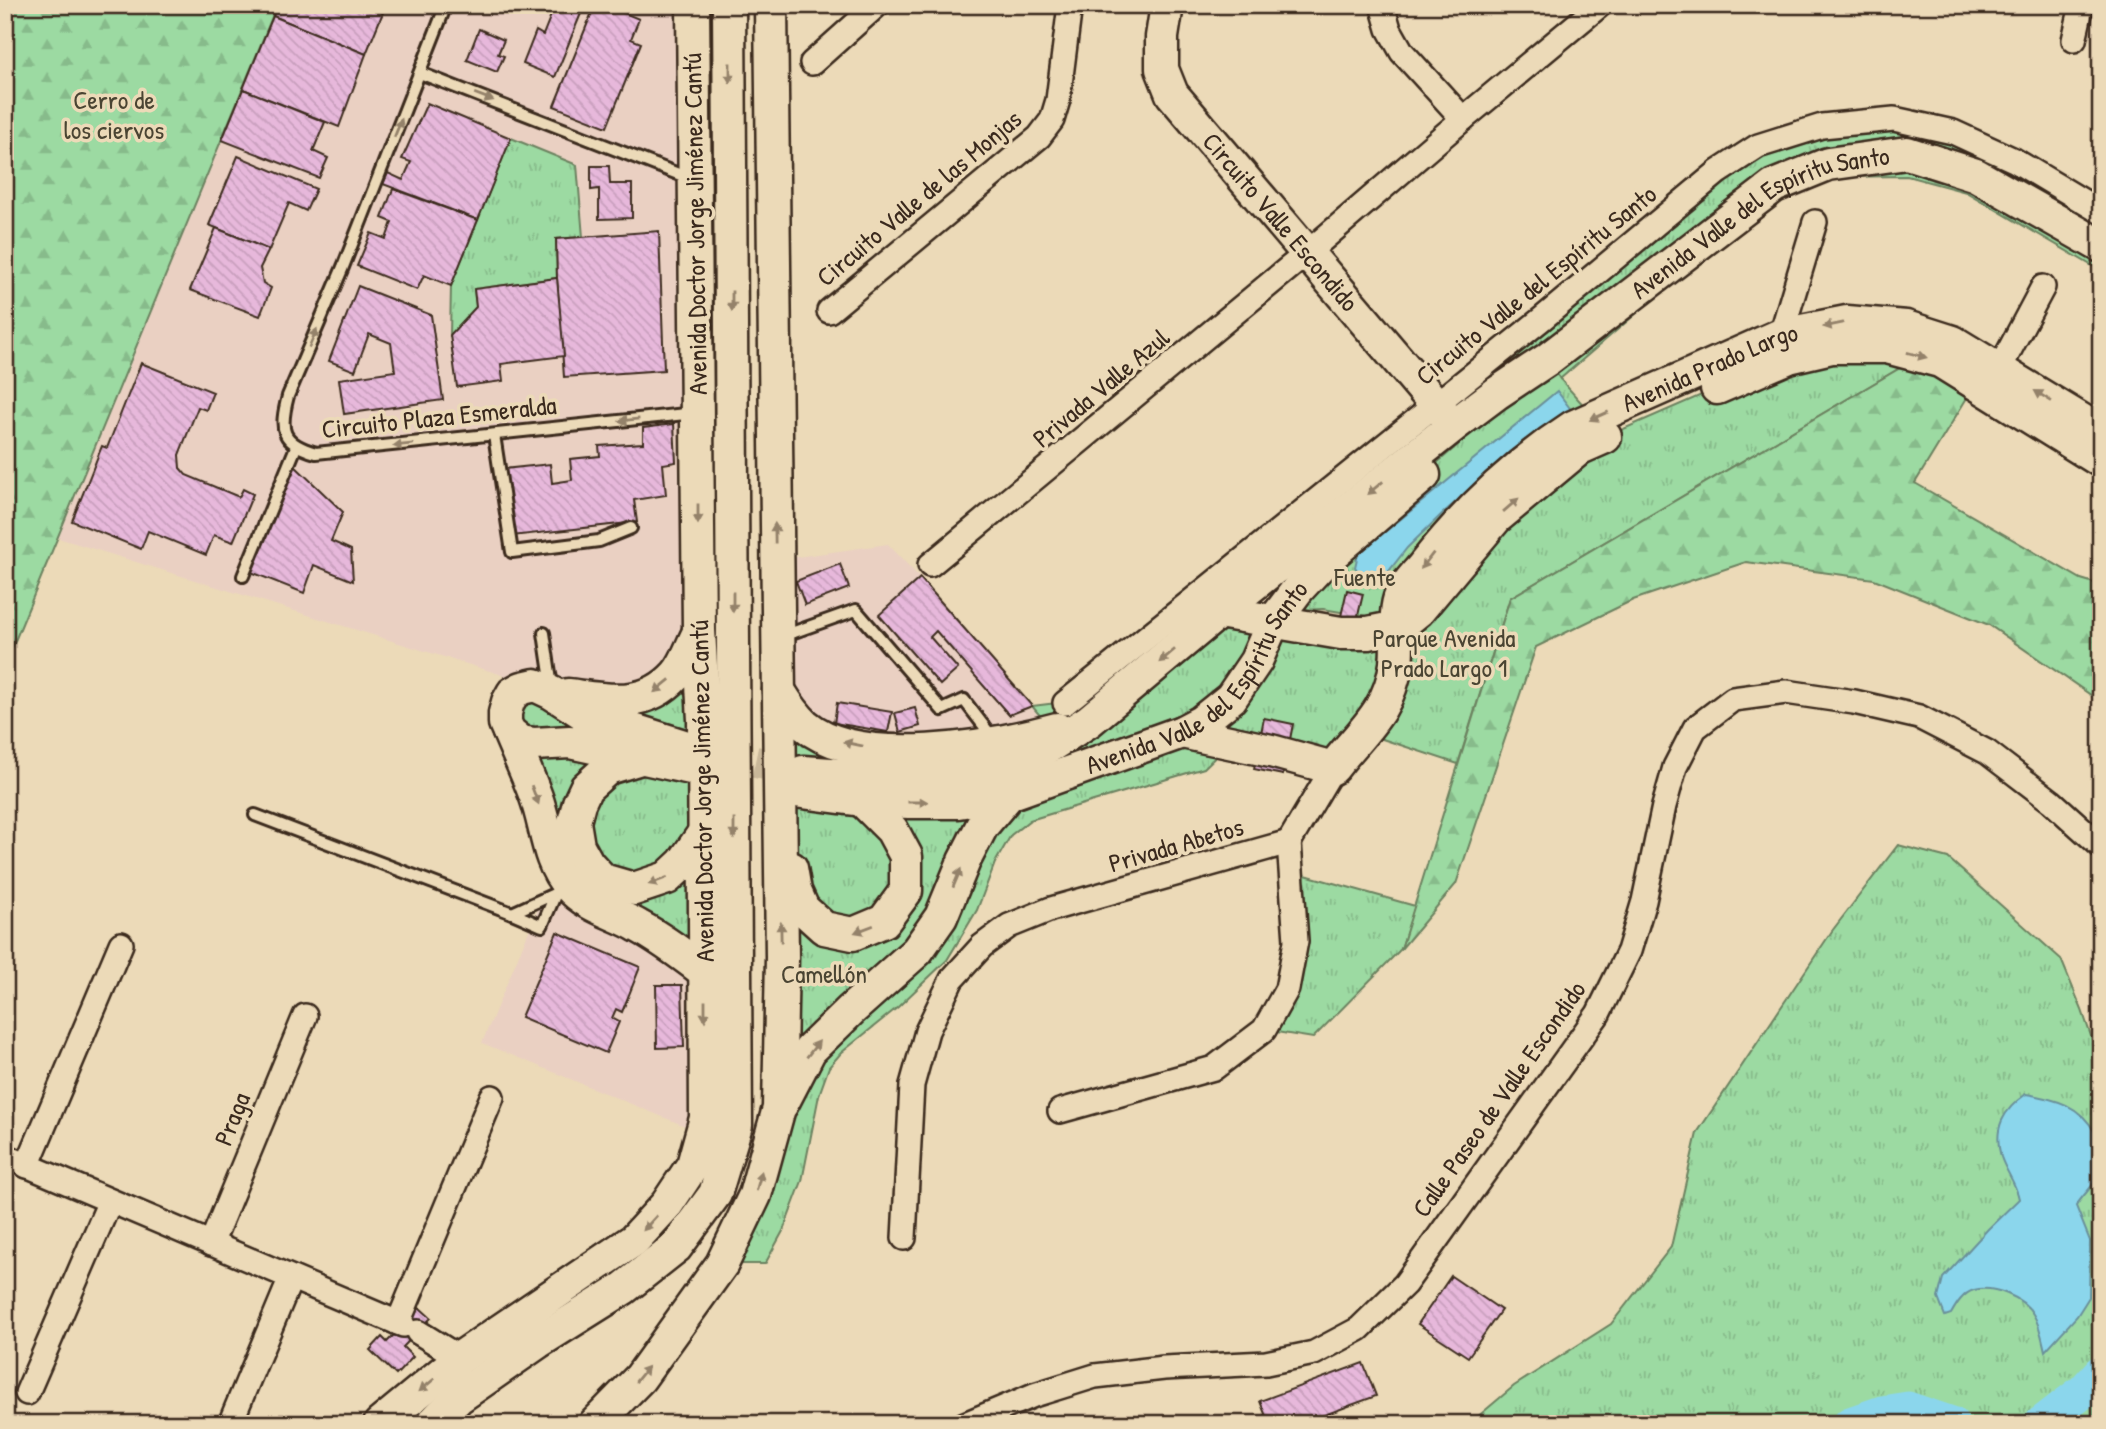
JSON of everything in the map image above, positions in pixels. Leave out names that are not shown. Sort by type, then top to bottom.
[{"type":"main road","name":"Avenida Doctor Jorge Jiménez Cantú","points":[[380,1424],[460,1358],[634,1240],[667,1204],[694,1165],[706,1118],[704,720],[693,474],[697,413],[693,5]]},
{"type":"main road","name":"Avenida Doctor Jorge Jiménez Cantú","points":[[432,1424],[459,1397],[538,1342],[624,1288],[676,1247],[715,1195],[736,1125],[729,5]]},
{"type":"main road","points":[[771,5],[777,638],[779,691],[795,793],[795,891],[803,909],[824,928],[853,934],[884,921],[906,891],[905,856],[892,830],[862,800]]},
{"type":"main road","name":"Circuito Valle Escondido","points":[[1167,5],[1162,37],[1162,69],[1172,94],[1446,416]]},
{"type":"main road","name":"Avenida Valle del Espíritu Santo","points":[[795,793],[899,779],[968,776],[1020,762],[1077,712],[1219,612],[1446,416],[1497,393],[1548,359],[1774,186],[1828,164],[1907,153],[1976,175],[2101,246]]},
{"type":"main road","name":"Avenida Prado Largo","points":[[1398,627],[1419,610],[1496,518],[1580,448],[1746,363],[1781,335],[1847,322],[1906,327],[1954,342],[1993,380],[2101,461]]},
{"type":"main road","name":"Avenida Prado Largo","points":[[1746,363],[1832,347],[1887,347],[1940,361],[1993,380],[2101,432]]},
{"type":"main road","name":"Avenida Valle del Espíritu Santo","points":[[795,793],[909,802],[958,802],[1009,794],[1191,727],[1231,698],[1256,661],[1273,622],[1324,561],[1504,404],[1548,359]]},
{"type":"main road","points":[[1191,727],[1271,751],[1337,761],[1364,733],[1387,699],[1396,664],[1398,627],[1370,617],[1323,609],[1300,610],[1273,622],[1219,612]]},
{"type":"main road","points":[[552,693],[627,701],[653,694],[677,674],[699,630]]},
{"type":"main road","points":[[704,720],[733,640]]},
{"type":"main road","points":[[509,732],[521,742],[534,744],[570,742],[645,757],[690,758],[586,715],[535,685],[513,693],[508,702],[505,723],[536,796],[548,847],[563,890],[662,939],[704,971]]},
{"type":"main road","points":[[779,691],[790,710],[807,726],[826,737],[852,745],[911,751],[951,750],[1033,736],[1077,712]]},
{"type":"main road","points":[[645,757],[608,768],[586,788],[574,822],[578,846],[588,864],[603,880],[634,889],[667,878],[683,863],[704,833]]},
{"type":"main road","points":[[779,1108],[782,957],[795,793]]},
{"type":"main road","points":[[595,1424],[640,1378],[722,1264],[755,1195],[779,1108],[810,1050],[917,951],[941,917],[982,826],[1009,794]]},
{"type":"street","points":[[811,63],[877,5]]},
{"type":"street","name":"Circuito Valle de las Monjas","points":[[829,311],[1039,137],[1052,120],[1058,100],[1070,5]]},
{"type":"street","points":[[1382,5],[1389,29],[1402,52],[1463,119]]},
{"type":"street","name":"Privada Valle Azul","points":[[930,565],[1307,253],[1600,5]]},
{"type":"street","points":[[2074,40],[2082,5]]},
{"type":"street","name":"Circuito Valle del Espíritu Santo","points":[[1077,712],[1446,416],[1543,318],[1718,172],[1758,146],[1822,126],[1894,119],[1953,132],[2014,160],[2101,212]]},
{"type":"street","points":[[1781,335],[1815,222]]},
{"type":"street","points":[[1993,380],[2043,287]]},
{"type":"street","name":"Calle Paseo de Valle Escondido","points":[[965,1424],[1034,1395],[1095,1376],[1164,1368],[1266,1363],[1314,1353],[1359,1329],[1405,1284],[1598,1014],[1629,951],[1641,913],[1675,767],[1695,728],[1732,699],[1786,692],[1854,702],[1919,717],[1987,752],[2051,801],[2101,846]]},
{"type":"street","points":[[1060,1111],[1214,1068],[1264,1030],[1287,989],[1296,941],[1289,842],[1337,761]]},
{"type":"street","name":"Privada Abetos","points":[[904,1238],[912,1085],[927,1031],[952,979],[982,946],[1009,926],[1051,909],[1289,842]]},
{"type":"street","points":[[27,1166],[121,944]]},
{"type":"street","name":"Praga","points":[[211,1244],[305,1016]]},
{"type":"street","points":[[406,1327],[492,1097]]},
{"type":"street","points":[[5,1156],[406,1327],[460,1358]]},
{"type":"street","points":[[27,1393],[110,1201]]},
{"type":"street","points":[[230,1424],[291,1278]]},
{"type":"lane","name":"Circuito Plaza Esmeralda","points":[[446,5],[343,267],[288,397],[283,415],[284,433],[296,447],[316,453],[697,413]]},
{"type":"lane","points":[[420,73],[695,180]]},
{"type":"lane","points":[[494,435],[512,552],[600,541],[631,528]]},
{"type":"lane","points":[[243,576],[296,447]]},
{"type":"lane","points":[[777,638],[856,610],[942,710],[964,700],[997,743]]},
{"type":"lane","points":[[544,632],[552,693]]},
{"type":"lane","points":[[255,815],[542,926],[563,890]]},
{"type":"lane","points":[[512,913],[563,890]]},
{"type":"shaded area","points":[[277,5],[693,5],[699,630],[653,694],[535,685],[58,538]]},
{"type":"shaded area","points":[[888,544],[1052,730],[851,745],[779,691],[776,560]]},
{"type":"shaded area","points":[[556,866],[704,971],[702,1133],[482,1043]]},
{"type":"green space","name":"Cerro de los ciervos","points":[[5,5],[277,5],[5,665]]},
{"type":"green space","points":[[1822,126],[1953,132],[2101,212],[2101,246],[1976,175],[1828,164],[1548,360],[1560,379],[1595,418],[1580,448],[1789,357],[1917,358],[1510,598],[1458,764],[1364,733],[1343,755],[1231,742],[1204,768],[1030,820],[1011,835],[995,863],[977,910],[947,960],[898,1007],[841,1053],[829,1067],[819,1095],[802,1181],[783,1231],[765,1264],[722,1264],[779,1108],[779,691],[852,745],[1052,730],[1032,706],[1065,702],[1718,172]],"holes":[[[1504,405],[1324,561],[1274,622],[1220,612]],[[1323,609],[1370,617],[1319,632],[1300,610]]]},
{"type":"green space","points":[[511,138],[577,165],[583,237],[556,239],[557,278],[474,289],[476,307],[450,335],[451,286]]},
{"type":"green space","points":[[1907,153],[2101,246],[2101,271],[1966,192],[1907,176],[1830,177],[1782,194],[1737,227],[1560,379],[1548,359],[1774,186]]},
{"type":"green space","points":[[1917,358],[1973,388],[1915,483],[2081,579],[2101,585],[2101,702],[1989,625],[1874,579],[1746,562],[1633,600],[1536,647],[1456,884],[1401,949],[1510,598]]},
{"type":"green space","points":[[699,630],[704,971],[589,903],[508,702],[653,694]]},
{"type":"green space","points":[[1898,845],[1948,858],[2061,959],[2082,1010],[2101,1065],[2101,1424],[1469,1424],[1514,1386],[1611,1324],[1671,1247],[1697,1133],[1832,931]]},
{"type":"green space","points":[[1291,871],[1415,906],[1401,949],[1313,1038],[1264,1030],[1287,989]]},
{"type":"water","points":[[1557,391],[1575,415],[1556,420],[1534,434],[1443,513],[1407,548],[1378,585],[1366,581],[1355,567],[1358,554]]},
{"type":"water","points":[[2026,1094],[2057,1101],[2075,1110],[2089,1123],[2097,1137],[2101,1155],[2098,1175],[2076,1206],[2090,1241],[2089,1297],[2077,1316],[2045,1351],[2035,1318],[2022,1302],[2007,1294],[1990,1289],[1974,1290],[1963,1297],[1951,1314],[1945,1316],[1938,1298],[1943,1278],[2019,1199],[2001,1157],[1998,1137],[2006,1113]]},
{"type":"building","points":[[277,5],[386,5],[366,54],[273,16]]},
{"type":"building","points":[[555,5],[566,5],[582,11],[555,77],[523,64],[536,31],[543,35]]},
{"type":"building","points":[[595,5],[605,5],[639,19],[631,39],[641,43],[607,127],[554,106]]},
{"type":"building","points":[[273,16],[366,54],[339,127],[243,89]]},
{"type":"building","points":[[479,29],[504,40],[498,54],[504,56],[497,72],[467,60]]},
{"type":"building","points":[[243,89],[325,122],[313,151],[328,158],[319,178],[222,140]]},
{"type":"building","points":[[427,103],[511,138],[478,220],[383,184],[388,173],[403,180],[411,162],[402,159]]},
{"type":"building","points":[[238,156],[316,189],[306,211],[289,203],[269,250],[209,225]]},
{"type":"building","points":[[591,166],[609,166],[610,184],[632,184],[632,218],[599,219],[599,189],[591,190]]},
{"type":"building","points":[[393,189],[478,220],[451,286],[424,275],[417,290],[357,266],[371,233],[386,239],[392,222],[382,218]]},
{"type":"building","points":[[216,228],[269,250],[260,268],[263,283],[271,288],[260,316],[190,290]]},
{"type":"building","points":[[659,231],[664,370],[564,377],[556,239]]},
{"type":"building","points":[[557,278],[564,356],[501,364],[503,381],[457,387],[450,335],[476,307],[474,289]]},
{"type":"building","points":[[358,286],[431,315],[443,400],[344,414],[339,379],[395,371],[391,343],[369,334],[355,371],[329,361]]},
{"type":"building","points":[[141,363],[213,392],[206,410],[198,407],[179,455],[180,468],[186,475],[239,497],[243,489],[253,494],[233,542],[214,535],[206,555],[148,531],[141,549],[72,521],[102,446],[107,448]]},
{"type":"building","points":[[674,424],[676,462],[663,464],[666,495],[634,500],[637,522],[512,536],[504,469],[550,464],[552,483],[572,480],[570,459],[600,456],[599,446],[643,443],[643,428]]},
{"type":"building","points":[[294,465],[343,512],[331,541],[351,550],[353,581],[314,565],[304,593],[251,572]]},
{"type":"building","points":[[840,564],[849,588],[805,605],[796,581]]},
{"type":"building","points":[[920,578],[1032,706],[1009,715],[936,631],[930,637],[958,669],[940,685],[879,615]]},
{"type":"building","points":[[1347,590],[1363,594],[1352,641],[1336,638]]},
{"type":"building","points":[[837,703],[892,712],[888,732],[834,723]]},
{"type":"building","points":[[915,708],[920,726],[900,732],[895,713]]},
{"type":"building","points":[[1264,718],[1293,724],[1283,775],[1254,769]]},
{"type":"building","points":[[557,932],[640,967],[622,1012],[616,1009],[612,1018],[619,1022],[606,1053],[521,1017]]},
{"type":"building","points":[[656,985],[682,985],[684,1047],[657,1048]]},
{"type":"building","points":[[1451,1276],[1501,1310],[1468,1357],[1418,1324]]},
{"type":"building","points":[[420,1308],[431,1318],[403,1347],[413,1357],[396,1375],[370,1350],[382,1337],[387,1342]]},
{"type":"building","points":[[1363,1363],[1376,1396],[1311,1420],[1312,1424],[1269,1424],[1260,1401]]},
{"type":"waterway","points":[[2041,1424],[2085,1390],[2101,1372]]},
{"type":"waterway","points":[[1850,1424],[1882,1413],[1908,1409],[1952,1424]]},
{"type":"tunnel","points":[[708,752],[803,772]]},
{"type":"park label","name":"Fuente","points":[[1365,577]]},
{"type":"park label","name":"Parque Avenida Prado Largo 1","points":[[1444,653]]},
{"type":"park label","name":"Camellón","points":[[824,974]]}]
